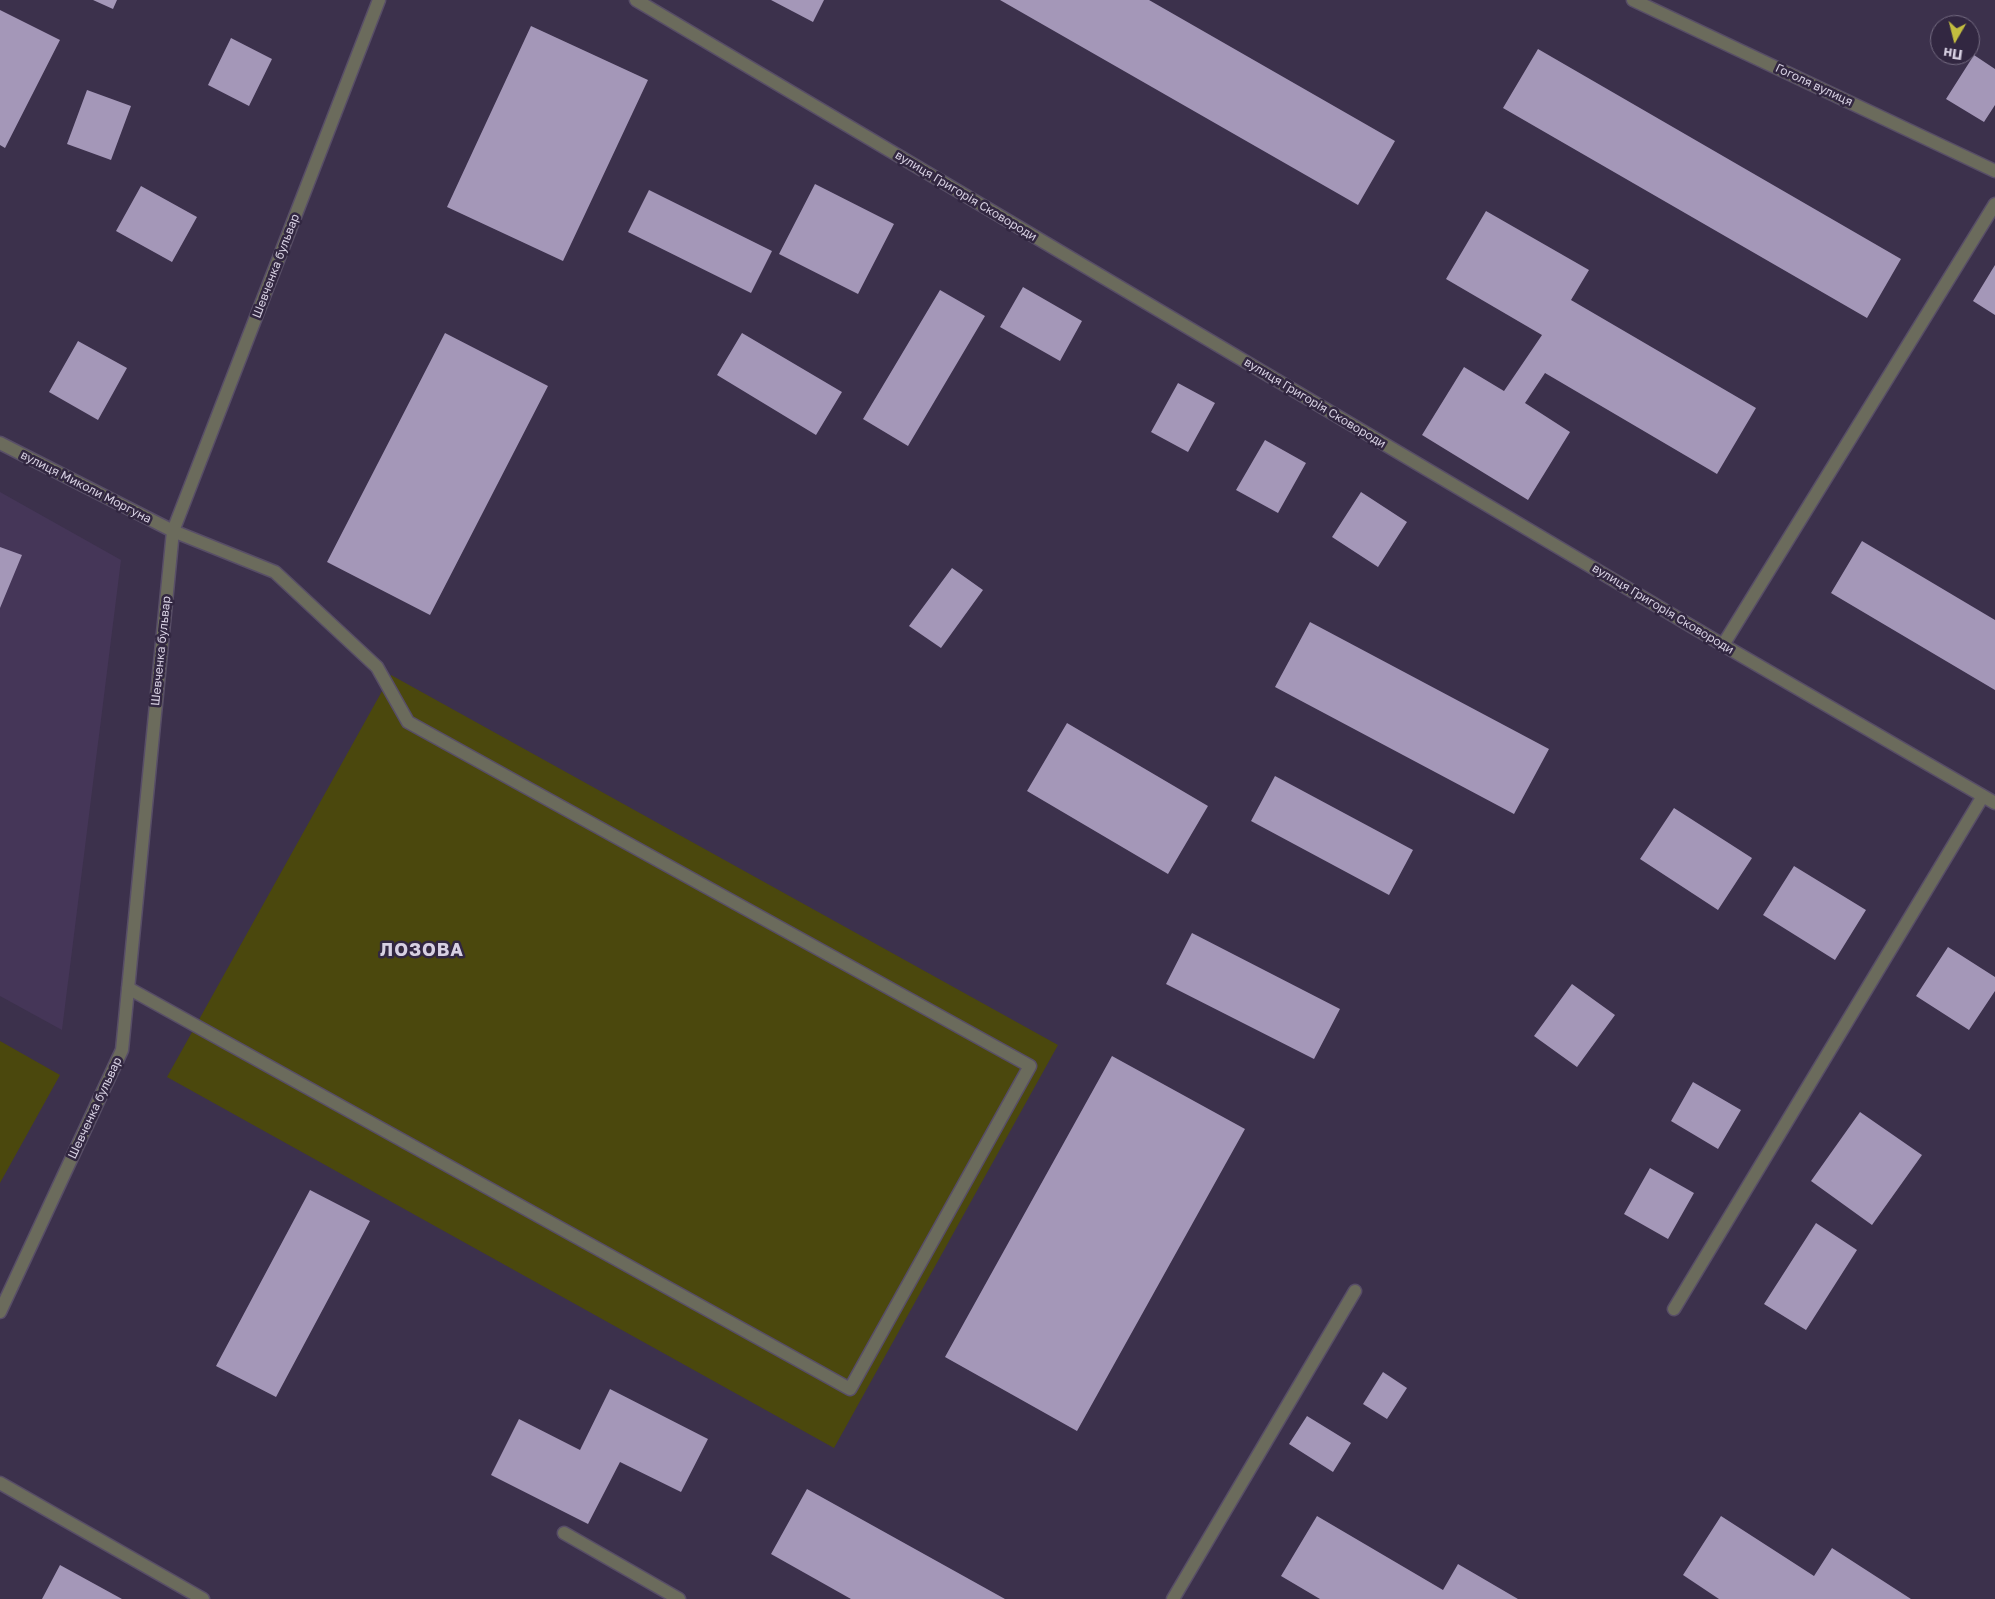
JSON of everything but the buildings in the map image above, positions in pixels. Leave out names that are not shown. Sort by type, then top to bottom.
[{"type":"street","name":"Шевченка бульвар","points":[[0,1312],[122,1050],[173,531],[379,0]]},
{"type":"street","name":"вулиця Григорія Сковороди","points":[[636,0],[1723,645],[1995,803]]},
{"type":"street","name":"Гоголя вулиця","points":[[1633,0],[1995,171]]},
{"type":"street","points":[[1723,645],[1995,204]]},
{"type":"street","name":"вулиця Миколи Моргуна","points":[[0,443],[173,531],[275,572],[377,667],[408,722],[1030,1066],[850,1389],[128,988]]},
{"type":"street","points":[[1674,1309],[1983,796]]},
{"type":"street","points":[[1173,1599],[1354,1291]]},
{"type":"street","points":[[0,1483],[203,1599]]},
{"type":"street","points":[[564,1533],[679,1599]]},
{"type":"shaded area","points":[[0,492],[121,560],[62,1030],[0,996]]},
{"type":"shaded area","points":[[391,675],[1058,1045],[834,1448],[167,1077]]},
{"type":"shaded area","points":[[0,1041],[60,1075],[0,1183]]},
{"type":"district","name":"ЛОЗОВА","points":[[422,950]]}]
